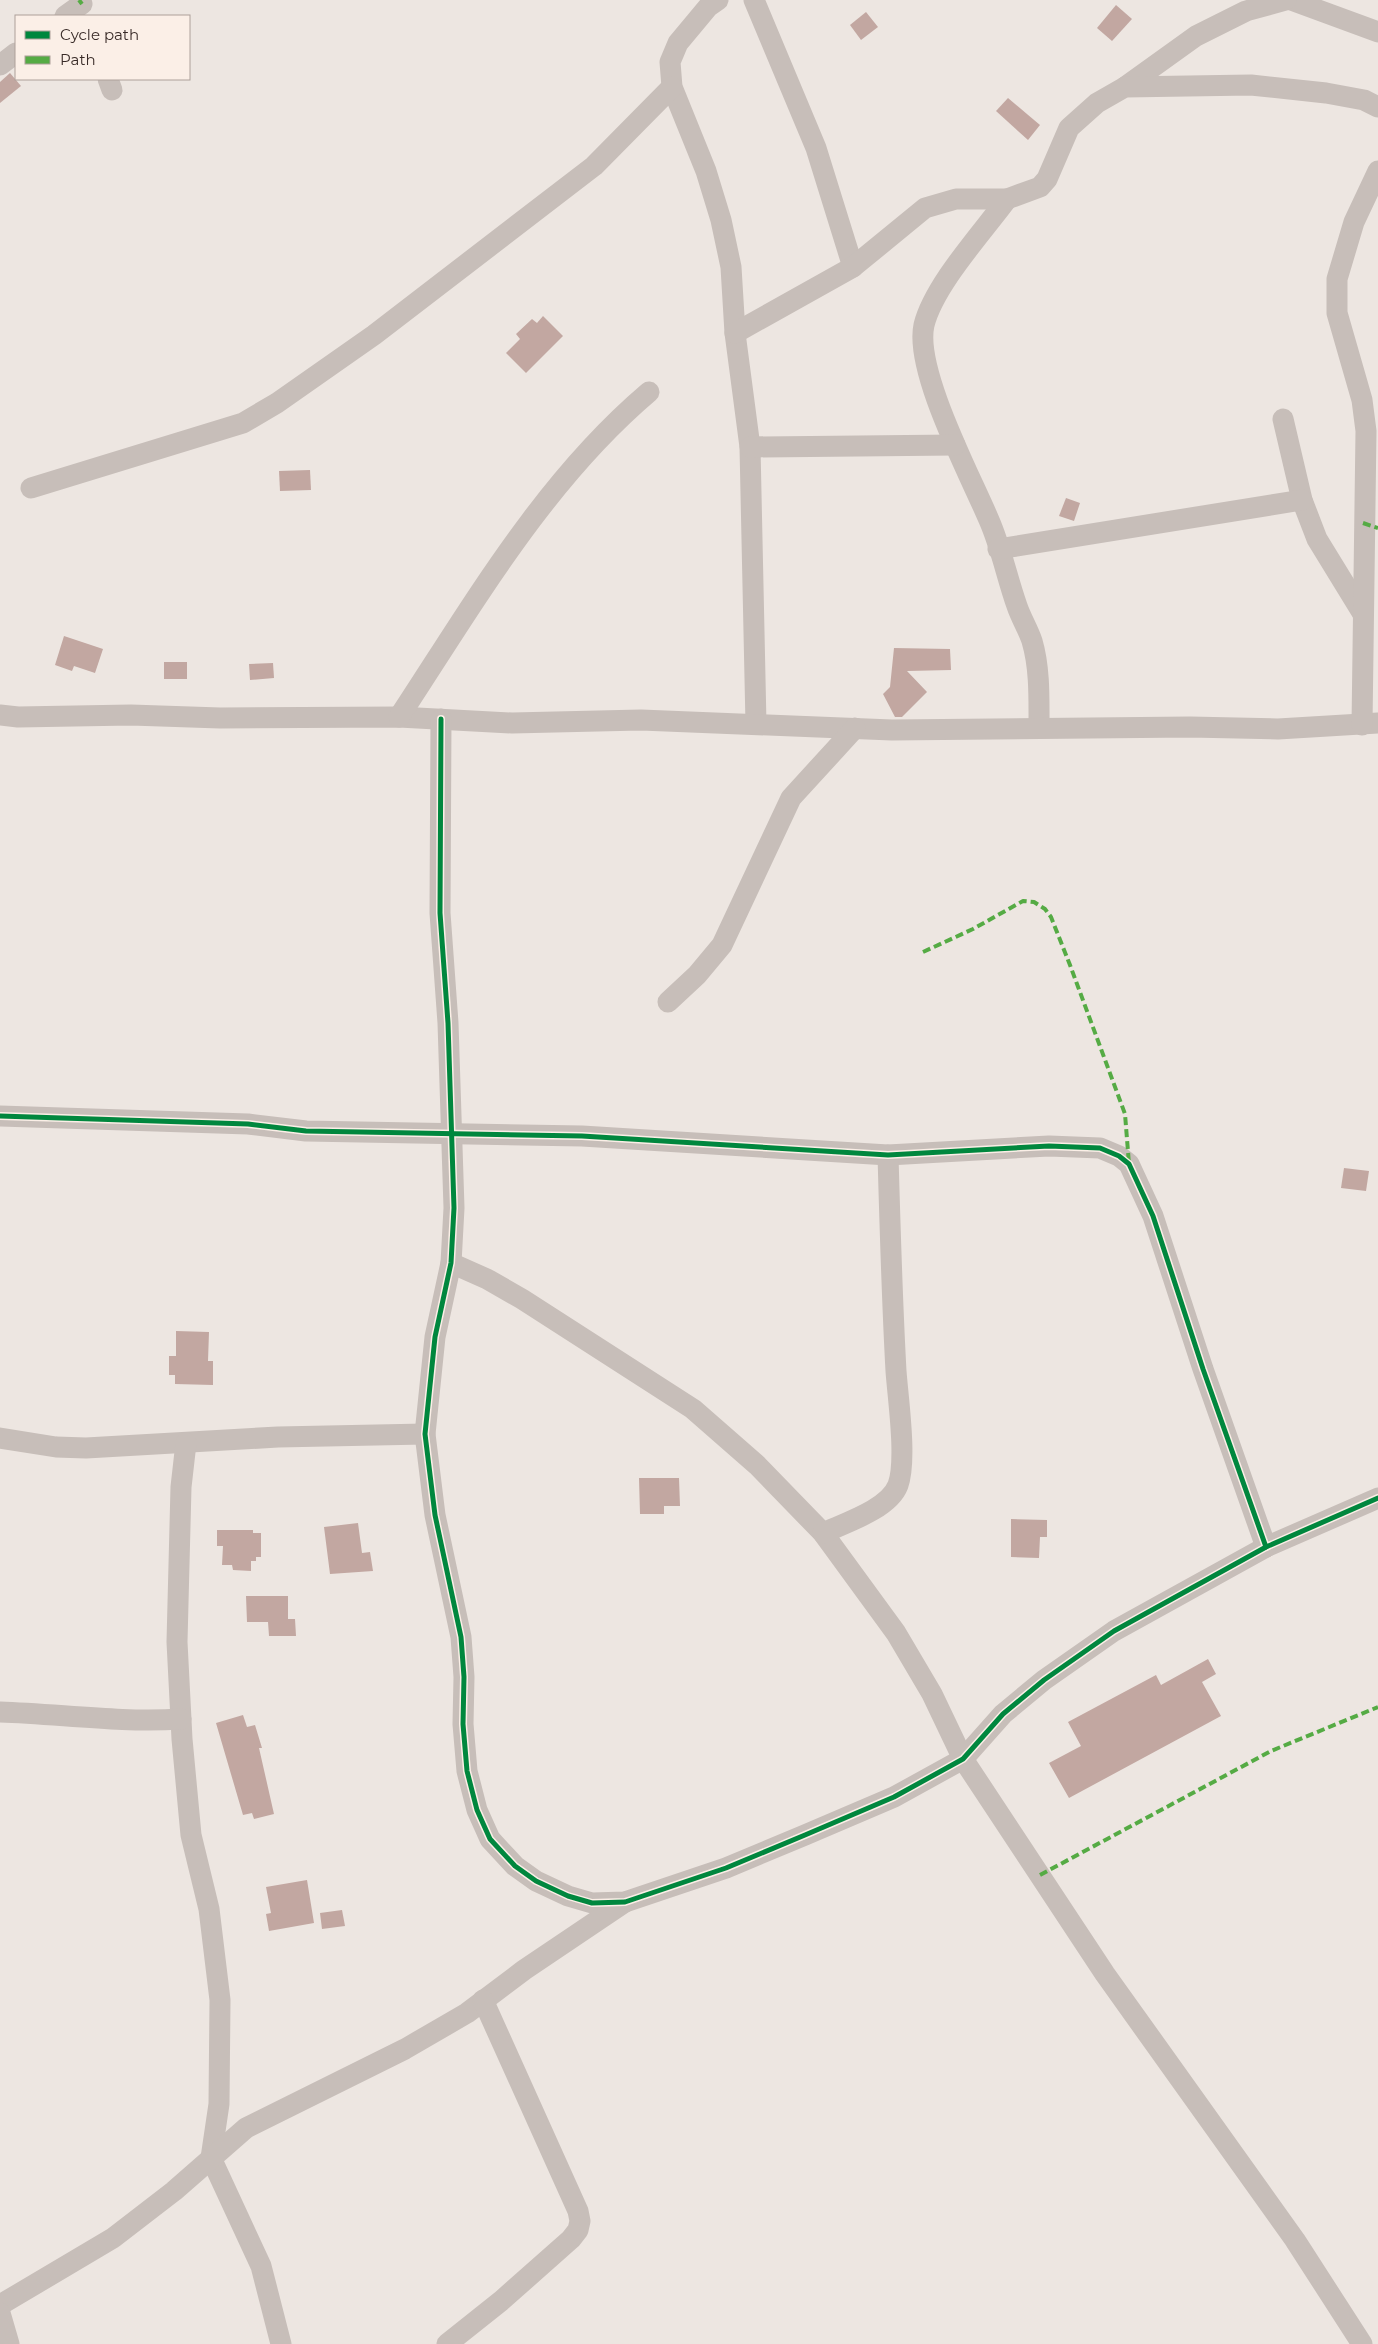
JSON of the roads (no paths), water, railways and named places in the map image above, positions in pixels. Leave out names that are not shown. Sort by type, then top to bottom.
[{"type":"street","points":[[718,0],[708,6],[678,43],[670,62],[672,87],[706,172],[731,267],[735,332],[750,447],[756,724]]},
{"type":"street","points":[[754,0],[816,148],[853,267]]},
{"type":"street","points":[[735,332],[853,267],[925,208],[956,199],[1007,200],[1040,187],[1047,180],[1069,128],[1097,103],[1125,87],[1196,36],[1244,5],[1286,0]]},
{"type":"street","points":[[1291,0],[1378,32]]},
{"type":"street","points":[[0,65],[15,54]]},
{"type":"street","points":[[1125,87],[1251,85],[1326,93],[1364,100],[1378,107]]},
{"type":"street","points":[[31,488],[243,424],[277,403],[374,335],[594,166],[672,87]]},
{"type":"street","points":[[0,715],[18,717],[131,715],[220,718],[399,717],[512,723],[641,720],[892,730],[1039,727],[1269,729],[1370,724],[1363,614],[1366,431],[1362,400],[1337,313],[1337,279],[1354,222],[1378,171]]},
{"type":"street","points":[[1007,200],[930,307],[924,326],[923,345],[927,370],[955,445],[990,523],[1018,608],[1032,641],[1038,673],[1039,727]]},
{"type":"street","points":[[399,717],[479,594],[549,496],[620,418],[649,392]]},
{"type":"street","points":[[1284,419],[1302,500],[1317,539],[1363,614]]},
{"type":"street","points":[[750,447],[955,445]]},
{"type":"street","points":[[998,550],[1302,500]]},
{"type":"street","points":[[441,719],[440,913],[448,1022],[450,1135],[454,1208],[452,1263],[435,1337],[425,1434],[434,1515],[461,1637],[466,1770],[477,1810],[490,1839],[515,1866],[536,1881],[568,1896],[592,1903],[625,1902]]},
{"type":"street","points":[[668,1002],[697,975],[722,944],[791,798],[855,728]]},
{"type":"street","points":[[0,1116],[248,1124],[306,1130],[450,1135],[582,1136],[888,1156],[1057,1147],[1100,1148],[1119,1156],[1129,1164],[1153,1216],[1266,1548]]},
{"type":"street","points":[[823,1533],[864,1515],[884,1502],[898,1485],[901,1459],[893,1321],[888,1156]]},
{"type":"street","points":[[452,1263],[522,1299],[693,1409],[757,1465],[823,1533],[896,1633],[932,1694],[963,1759],[1105,1974],[1295,2240],[1362,2344]]},
{"type":"street","points":[[0,1438],[56,1447],[86,1448],[278,1437],[425,1434]]},
{"type":"street","points":[[186,1443],[180,1487],[177,1600],[181,1718],[191,1835],[209,1909],[220,2000],[220,2104],[211,2158],[261,2266],[281,2344]]},
{"type":"street","points":[[0,2305],[114,2238],[174,2191],[246,2128],[404,2049],[467,2013],[524,1970],[625,1902],[726,1868],[894,1797],[963,1759],[1003,1714],[1044,1680],[1114,1631],[1266,1548],[1378,1498]]},
{"type":"street","points":[[0,1712],[101,1720],[149,1721],[181,1718]]},
{"type":"street","points":[[447,2344],[560,2250],[578,2230],[580,2221],[578,2211],[528,2096],[483,2000]]},
{"type":"street","points":[[0,2314],[8,2344]]}]
